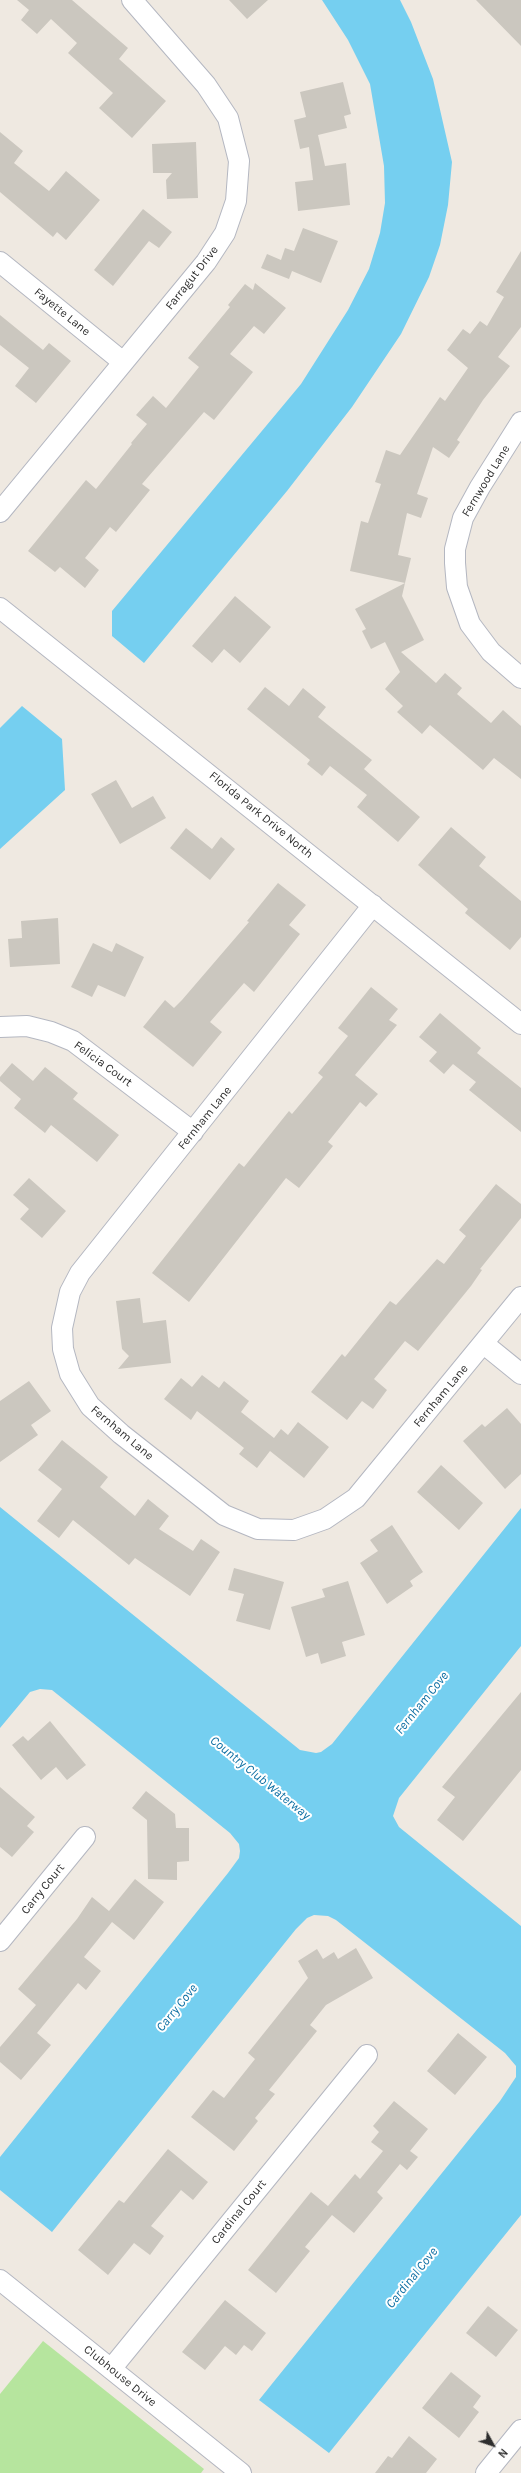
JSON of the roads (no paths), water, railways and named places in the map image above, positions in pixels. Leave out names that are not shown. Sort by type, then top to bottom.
[{"type":"street","name":"Farragut Drive","points":[[0,512],[217,247],[235,207],[239,176],[239,161],[228,118],[206,85],[132,0]]},
{"type":"street","name":"Fayette Lane","points":[[0,262],[123,362]]},
{"type":"street","name":"Fernwood Lane","points":[[521,422],[480,487],[463,518],[455,548],[455,576],[465,612],[483,644],[521,678]]},
{"type":"street","name":"Florida Park Drive North","points":[[0,608],[521,1024]]},
{"type":"street","name":"Fernham Lane","points":[[373,905],[80,1273],[70,1292],[64,1311],[63,1349],[70,1374],[90,1406],[121,1434],[224,1515],[258,1529],[276,1531],[312,1526],[338,1511],[356,1498],[484,1344],[521,1297]]},
{"type":"street","name":"Felicia Court","points":[[0,1027],[27,1026],[51,1032],[73,1041],[193,1132]]},
{"type":"street","points":[[484,1344],[521,1374]]},
{"type":"street","name":"Carry Court","points":[[0,1941],[85,1837]]},
{"type":"street","name":"Cardinal Court","points":[[111,2368],[367,2055]]},
{"type":"street","name":"Clubhouse Drive","points":[[0,2280],[241,2473]]},
{"type":"street","points":[[486,2473],[521,2430]]},
{"type":"water","points":[[322,0],[400,0],[411,22],[433,79],[452,162],[448,205],[440,245],[429,277],[401,334],[352,407],[287,491],[144,663],[112,636],[112,611],[301,384],[348,310],[369,269],[380,233],[385,203],[384,166],[370,84],[348,40]]},
{"type":"water","points":[[22,706],[62,739],[65,790],[0,849],[0,728]]},
{"type":"water","points":[[0,1507],[300,1750],[316,1753],[321,1752],[332,1744],[521,1508],[521,1646],[399,1798],[393,1816],[399,1827],[521,1926],[521,2215],[329,2453],[259,2400],[500,2101],[516,2077],[516,2066],[505,2053],[336,1920],[328,1916],[314,1915],[307,1918],[296,1929],[52,2232],[0,2190],[0,2157],[228,1873],[239,1858],[240,1851],[239,1844],[230,1833],[52,1690],[40,1689],[30,1692],[0,1728]]},
{"type":"water label","name":"Fernham Cove","points":[[422,1703]]},
{"type":"water label","name":"Country Club Waterway","points":[[260,1778]]},
{"type":"water label","name":"Carry Cove","points":[[177,2008]]},
{"type":"water label","name":"Cardinal Cove","points":[[412,2278]]}]
